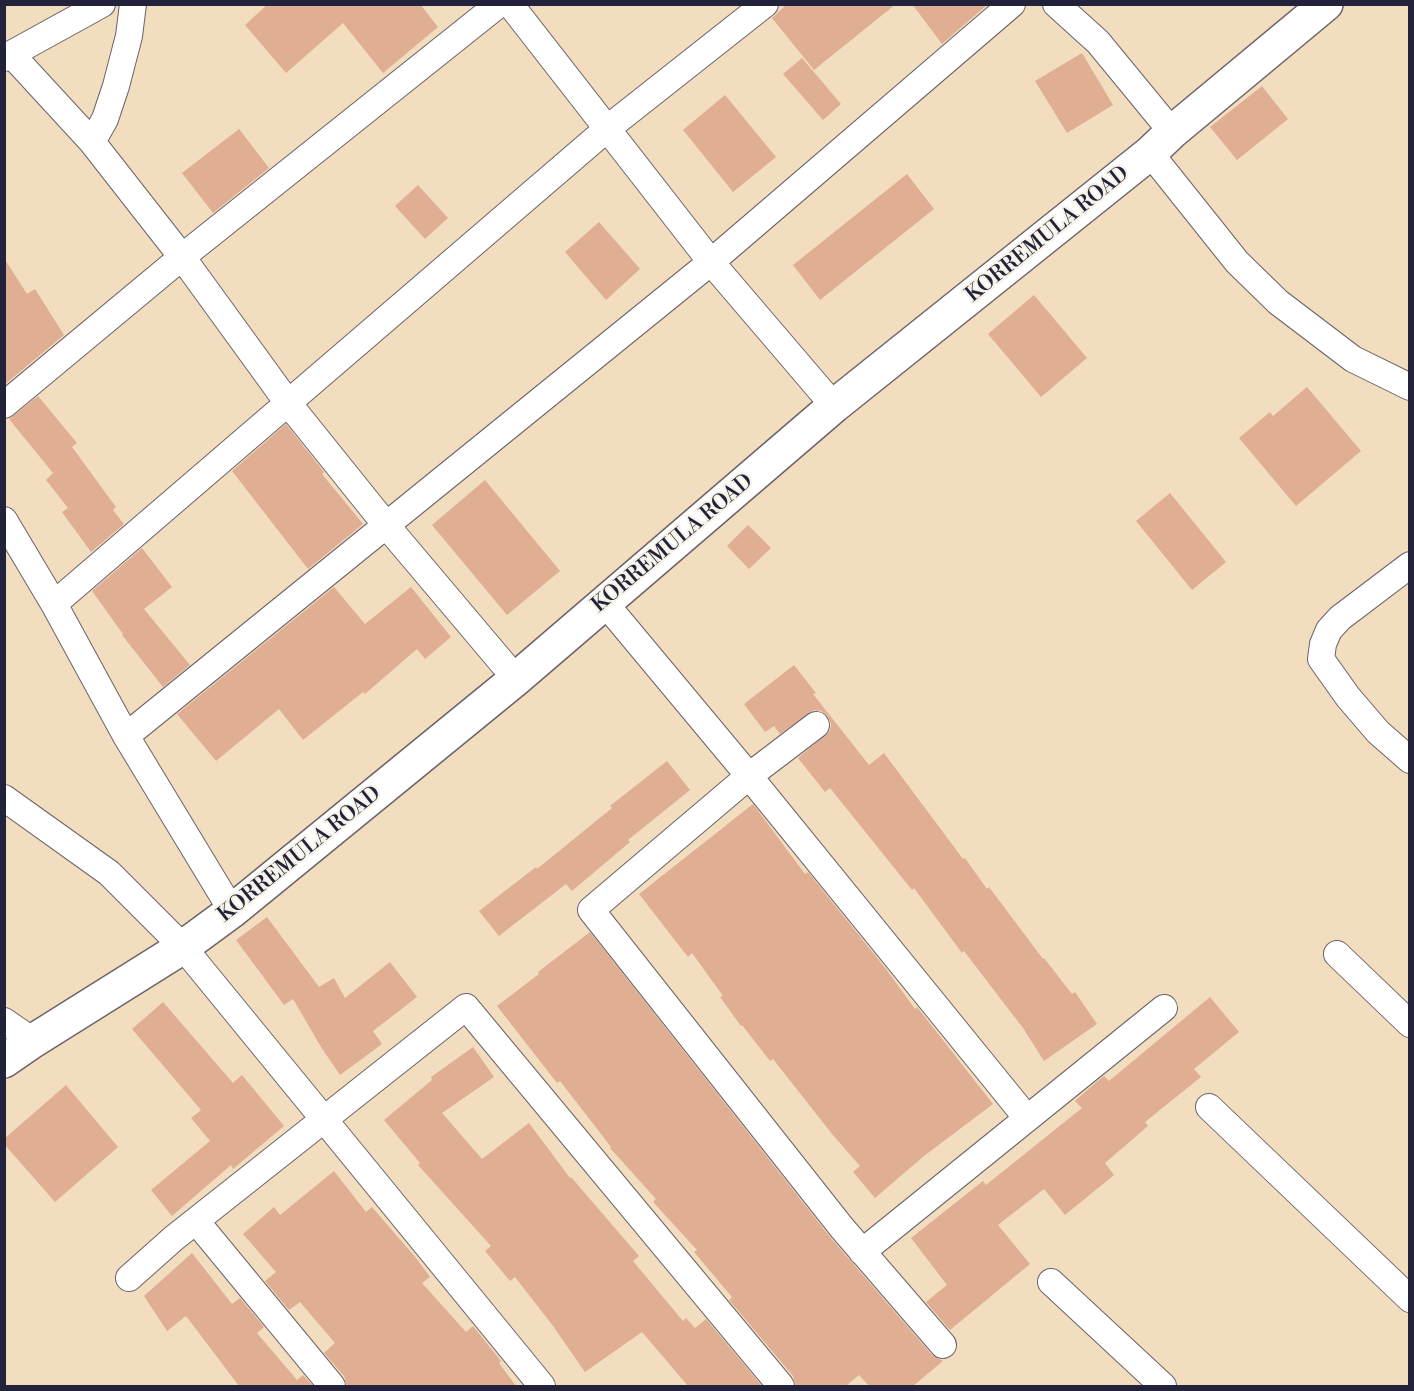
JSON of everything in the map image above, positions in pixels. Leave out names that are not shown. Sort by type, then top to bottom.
[{"type":"street","points":[[102,4],[8,56],[92,142],[182,257],[288,403],[386,525],[516,679]]},
{"type":"street","points":[[92,142],[105,119],[116,86],[131,28],[133,4]]},
{"type":"street","points":[[4,405],[182,257],[499,4]]},
{"type":"street","points":[[510,4],[711,262],[834,406]]},
{"type":"street","points":[[54,604],[608,128],[765,4]]},
{"type":"street","points":[[126,736],[711,262],[1011,4]]},
{"type":"street","points":[[1056,4],[1098,42],[1237,262],[1278,302],[1353,359],[1410,387]]},
{"type":"street","name":"KORREMULA ROAD","points":[[4,1062],[33,1041],[183,947],[231,911],[516,679],[834,406],[1161,143],[1326,4]]},
{"type":"street","points":[[4,520],[54,604],[126,736],[231,911]]},
{"type":"street","points":[[1410,565],[1340,618],[1329,630],[1323,644],[1321,659],[1348,697],[1378,732],[1410,760]]},
{"type":"street","points":[[604,602],[749,776],[1026,1117]]},
{"type":"street","points":[[816,725],[749,776],[591,910],[862,1252],[943,1345]]},
{"type":"street","points":[[4,798],[110,873],[183,947],[542,1386]]},
{"type":"street","points":[[1338,954],[1410,1024]]},
{"type":"street","points":[[129,1278],[196,1221],[466,1007],[781,1386]]},
{"type":"street","points":[[862,1252],[1026,1117],[1164,1008]]},
{"type":"street","points":[[4,1021],[33,1041]]},
{"type":"street","points":[[1209,1107],[1410,1299]]},
{"type":"street","points":[[196,1221],[332,1386]]},
{"type":"street","points":[[1051,1282],[1163,1386]]},
{"type":"building","points":[[268,4],[420,4],[438,27],[383,73],[343,23],[286,73],[245,25]]},
{"type":"building","points":[[787,4],[896,4],[814,70],[772,18]]},
{"type":"building","points":[[912,4],[988,4],[942,44]]},
{"type":"building","points":[[1082,53],[1113,105],[1067,133],[1035,81]]},
{"type":"building","points":[[802,58],[841,104],[823,120],[783,74]]},
{"type":"building","points":[[1262,86],[1288,119],[1237,160],[1210,127]]},
{"type":"building","points":[[725,95],[776,157],[733,192],[683,130]]},
{"type":"building","points":[[239,129],[269,168],[213,213],[182,173]]},
{"type":"building","points":[[907,174],[934,209],[820,300],[793,265]]},
{"type":"building","points":[[418,185],[448,218],[425,239],[395,206]]},
{"type":"building","points":[[599,222],[640,269],[606,300],[565,252]]},
{"type":"building","points":[[4,258],[27,294],[35,289],[64,335],[4,385]]},
{"type":"building","points":[[1034,295],[1087,358],[1041,397],[988,334]]},
{"type":"building","points":[[1307,387],[1361,451],[1296,506],[1239,438],[1270,412],[1273,416]]},
{"type":"building","points":[[38,396],[77,443],[72,447],[116,507],[113,510],[124,524],[91,552],[62,512],[68,508],[46,480],[53,473],[9,419]]},
{"type":"building","points":[[286,424],[324,472],[322,474],[363,524],[308,569],[232,471]]},
{"type":"building","points":[[485,480],[560,571],[507,615],[432,525]]},
{"type":"building","points":[[1170,493],[1226,562],[1192,590],[1136,521]]},
{"type":"building","points":[[748,525],[771,548],[749,569],[727,546]]},
{"type":"building","points":[[142,548],[172,587],[144,609],[190,665],[163,687],[122,635],[92,591]]},
{"type":"building","points":[[334,587],[365,624],[411,587],[451,637],[425,659],[417,649],[365,694],[363,692],[303,740],[279,709],[216,761],[177,714]]},
{"type":"building","points":[[794,665],[816,693],[813,694],[869,765],[884,753],[963,859],[965,858],[987,889],[989,887],[1072,994],[1075,992],[1097,1024],[1044,1061],[1023,1028],[964,951],[962,953],[914,888],[912,890],[830,788],[825,792],[798,758],[830,731],[831,724],[828,716],[821,711],[814,710],[780,734],[774,726],[765,732],[744,704]]},
{"type":"building","points":[[667,761],[690,790],[628,840],[630,842],[572,891],[566,884],[499,936],[479,911],[536,867],[537,869],[612,808],[610,806]]},
{"type":"building","points":[[753,804],[805,874],[808,872],[993,1104],[924,1156],[875,1198],[853,1172],[860,1166],[773,1059],[770,1061],[741,1026],[692,953],[688,957],[639,894]]},
{"type":"building","points":[[267,917],[319,987],[334,978],[345,998],[390,962],[417,997],[373,1031],[382,1044],[340,1075],[293,999],[284,1005],[236,940]]},
{"type":"building","points":[[590,932],[830,1237],[932,1355],[943,1361],[913,1386],[869,1386],[859,1375],[846,1386],[796,1386],[793,1376],[729,1300],[732,1297],[694,1252],[697,1250],[653,1202],[656,1199],[610,1148],[560,1081],[557,1083],[497,1006]]},
{"type":"building","points":[[1210,997],[1239,1032],[1194,1069],[1201,1077],[1145,1122],[1148,1126],[1105,1163],[1114,1175],[1065,1215],[1044,1189],[998,1225],[1030,1264],[950,1330],[926,1302],[947,1285],[911,1238],[983,1181],[986,1185],[1082,1108],[1075,1101],[1093,1085],[1104,1076],[1109,1081]]},
{"type":"building","points":[[163,1002],[233,1083],[242,1075],[284,1126],[233,1169],[231,1165],[172,1216],[151,1190],[210,1141],[191,1118],[201,1110],[132,1029]]},
{"type":"building","points":[[473,1047],[494,1077],[442,1113],[482,1159],[529,1123],[570,1178],[639,1256],[633,1261],[683,1321],[686,1318],[695,1328],[706,1319],[762,1386],[688,1386],[642,1332],[585,1372],[515,1277],[510,1281],[485,1251],[491,1246],[418,1165],[420,1163],[384,1120],[432,1080],[431,1077]]},
{"type":"building","points":[[66,1085],[118,1147],[55,1202],[4,1144],[4,1139]]},
{"type":"building","points":[[334,1171],[366,1212],[372,1207],[416,1258],[430,1277],[422,1283],[466,1332],[473,1326],[501,1361],[499,1363],[516,1386],[347,1386],[344,1376],[324,1353],[335,1343],[300,1302],[289,1310],[265,1281],[276,1272],[243,1234],[274,1207],[280,1215]]},
{"type":"building","points":[[192,1253],[232,1304],[240,1298],[264,1327],[257,1333],[297,1380],[303,1375],[313,1386],[239,1386],[186,1316],[167,1331],[144,1296]]}]
